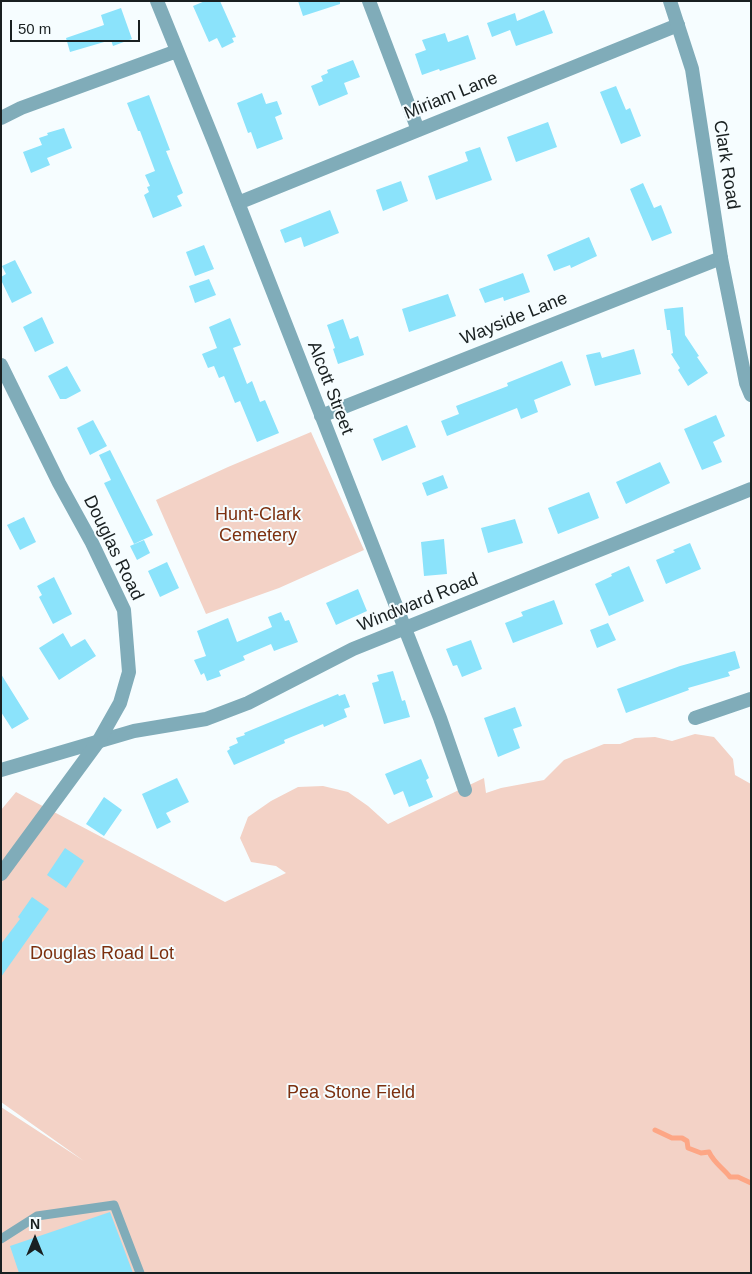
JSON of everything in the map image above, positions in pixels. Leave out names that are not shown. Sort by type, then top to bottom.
[{"type":"street","name":"Alcott Street","points":[[157,1],[440,718],[465,790]]},
{"type":"street","points":[[369,1],[418,130]]},
{"type":"street","name":"Clark Road","points":[[670,1],[692,69],[722,258],[746,384],[751,395]]},
{"type":"street","name":"Miriam Lane","points":[[238,203],[678,25]]},
{"type":"street","points":[[1,118],[21,108],[177,51]]},
{"type":"street","name":"Wayside Lane","points":[[321,416],[722,258]]},
{"type":"street","name":"Douglas Road","points":[[1,365],[59,483],[92,542],[124,610],[129,672],[120,702],[98,742],[1,874]]},
{"type":"street","name":"Windward Road","points":[[1,770],[134,731],[206,719],[248,703],[354,649],[751,489]]},
{"type":"street","points":[[695,718],[751,699]]},
{"type":"lane","points":[[1,1239],[37,1216],[114,1205],[140,1273]]},
{"type":"green space","name":"Hunt-Clark Cemetery","points":[[311,432],[364,550],[279,588],[206,614],[156,500]]},
{"type":"green space","points":[[695,734],[714,737],[733,759],[735,775],[751,784],[751,1273],[1,1273],[1,1107],[84,1161],[1,1102],[1,810],[16,792],[225,902],[286,873],[276,866],[251,862],[240,838],[248,817],[271,801],[298,787],[323,786],[348,792],[368,806],[388,824],[484,778],[486,793],[501,788],[544,780],[564,760],[604,744],[620,744],[635,738],[655,737],[672,741]]},
{"type":"building","points":[[205,1],[220,1],[236,37],[232,38],[234,42],[222,48],[217,38],[209,42],[193,6]]},
{"type":"building","points":[[298,1],[340,1],[340,4],[303,16]]},
{"type":"building","points":[[121,8],[132,39],[113,46],[111,40],[70,52],[66,38],[104,25],[101,15]]},
{"type":"building","points":[[544,10],[553,33],[516,46],[510,30],[492,37],[487,23],[515,13],[517,21]]},
{"type":"building","points":[[445,33],[448,42],[468,35],[476,59],[422,75],[415,54],[426,50],[422,40]]},
{"type":"building","points":[[353,60],[360,77],[344,83],[348,94],[319,106],[311,86],[323,81],[321,76],[328,73],[327,70]]},
{"type":"building","points":[[616,86],[626,110],[630,108],[641,136],[621,144],[600,92]]},
{"type":"building","points":[[262,93],[266,104],[277,101],[282,114],[275,117],[283,139],[257,149],[251,132],[248,133],[237,103]]},
{"type":"building","points":[[149,95],[170,150],[166,151],[183,193],[177,196],[182,206],[153,218],[144,195],[149,192],[147,187],[150,186],[145,175],[155,171],[127,103]]},
{"type":"building","points":[[548,122],[557,147],[516,162],[507,137]]},
{"type":"building","points":[[64,128],[72,148],[47,158],[50,165],[31,173],[23,152],[42,145],[39,138],[48,135],[47,133]]},
{"type":"building","points":[[480,147],[492,180],[436,200],[428,176],[468,161],[465,152]]},
{"type":"building","points":[[401,181],[408,201],[383,211],[376,190]]},
{"type":"building","points":[[643,183],[654,208],[661,205],[672,233],[652,241],[630,189]]},
{"type":"building","points":[[330,210],[339,233],[304,247],[301,237],[285,243],[280,230]]},
{"type":"building","points":[[589,237],[597,256],[571,268],[570,265],[554,271],[547,255]]},
{"type":"building","points":[[204,245],[214,269],[195,276],[186,252]]},
{"type":"building","points":[[15,260],[32,293],[12,303],[1,277],[6,274],[2,266]]},
{"type":"building","points":[[523,273],[530,292],[504,301],[503,297],[485,303],[479,289]]},
{"type":"building","points":[[209,279],[216,295],[195,303],[189,286]]},
{"type":"building","points":[[448,294],[456,316],[409,332],[402,309]]},
{"type":"building","points":[[683,307],[685,335],[708,373],[688,386],[671,354],[673,353],[670,330],[667,330],[664,309]]},
{"type":"building","points":[[42,317],[54,343],[35,352],[23,327]]},
{"type":"building","points":[[230,318],[241,345],[233,348],[247,384],[252,381],[260,402],[265,400],[279,433],[257,442],[240,401],[235,403],[224,376],[219,378],[214,366],[208,368],[202,354],[217,348],[209,327]]},
{"type":"building","points":[[343,319],[350,339],[358,336],[364,355],[338,364],[327,325]]},
{"type":"building","points":[[634,349],[641,374],[595,386],[586,355],[600,352],[602,358]]},
{"type":"building","points":[[562,361],[571,385],[534,400],[538,412],[521,419],[517,408],[447,436],[441,421],[459,414],[456,406],[508,386],[507,383]]},
{"type":"building","points":[[67,366],[81,391],[66,399],[60,399],[48,376]]},
{"type":"building","points":[[716,415],[725,436],[713,442],[722,462],[702,470],[684,429]]},
{"type":"building","points":[[93,420],[107,446],[90,455],[77,428]]},
{"type":"building","points":[[407,425],[416,447],[382,461],[373,439]]},
{"type":"building","points":[[110,450],[153,535],[134,544],[104,483],[111,480],[99,455]]},
{"type":"building","points":[[660,462],[670,483],[626,504],[616,482]]},
{"type":"building","points":[[443,475],[448,488],[427,496],[422,483]]},
{"type":"building","points":[[589,492],[599,518],[558,534],[548,508]]},
{"type":"building","points":[[24,517],[36,542],[20,550],[7,525]]},
{"type":"building","points":[[515,519],[523,543],[488,553],[481,528]]},
{"type":"building","points":[[444,539],[447,574],[424,576],[421,542]]},
{"type":"building","points":[[144,540],[150,553],[137,560],[130,546]]},
{"type":"building","points":[[690,543],[701,569],[666,584],[656,560]]},
{"type":"building","points":[[167,562],[179,588],[160,597],[148,571]]},
{"type":"building","points":[[629,566],[644,601],[609,616],[595,584]]},
{"type":"building","points":[[54,577],[72,614],[53,624],[39,597],[42,595],[37,586]]},
{"type":"building","points":[[358,589],[367,611],[336,625],[326,603]]},
{"type":"building","points":[[554,600],[563,624],[513,643],[505,623],[523,616],[521,612]]},
{"type":"building","points":[[281,612],[285,621],[289,620],[298,642],[274,651],[271,644],[243,656],[245,660],[219,671],[221,676],[207,681],[204,673],[201,675],[194,660],[206,656],[197,631],[228,618],[237,642],[272,627],[268,617]]},
{"type":"building","points":[[608,623],[616,640],[597,648],[590,630]]},
{"type":"building","points":[[63,633],[71,647],[85,639],[96,656],[59,680],[39,648]]},
{"type":"building","points":[[471,640],[482,669],[462,677],[457,665],[453,666],[446,649]]},
{"type":"building","points":[[735,651],[740,668],[728,672],[730,676],[688,688],[689,690],[626,713],[617,689],[680,666]]},
{"type":"building","points":[[393,671],[402,701],[405,700],[410,717],[384,724],[372,683],[379,681],[377,675]]},
{"type":"building","points":[[1,674],[29,719],[12,729],[1,712]]},
{"type":"building","points":[[338,694],[339,696],[345,694],[350,707],[344,709],[347,717],[324,727],[323,724],[284,740],[285,743],[234,765],[227,751],[230,749],[229,747],[238,743],[236,738]]},
{"type":"building","points":[[515,707],[522,726],[513,729],[520,748],[498,757],[484,718]]},
{"type":"building","points":[[421,759],[429,778],[426,780],[433,797],[409,807],[403,791],[394,795],[385,774]]},
{"type":"building","points":[[177,778],[189,802],[166,813],[171,822],[157,829],[142,794]]},
{"type":"building","points":[[104,797],[122,810],[104,836],[86,824]]},
{"type":"building","points":[[65,848],[84,861],[66,888],[47,875]]},
{"type":"building","points":[[32,897],[49,909],[1,977],[1,944],[20,919],[18,917]]},
{"type":"building","points":[[110,1212],[133,1273],[19,1273],[10,1246]]},
{"type":"waterway","points":[[655,1130],[672,1138],[682,1138],[687,1141],[688,1148],[701,1153],[709,1152],[730,1177],[738,1177],[751,1183]]},
{"type":"park label","name":"Douglas Road Lot","points":[[102,954]]},
{"type":"park label","name":"Pea Stone Field","points":[[351,1093]]}]
